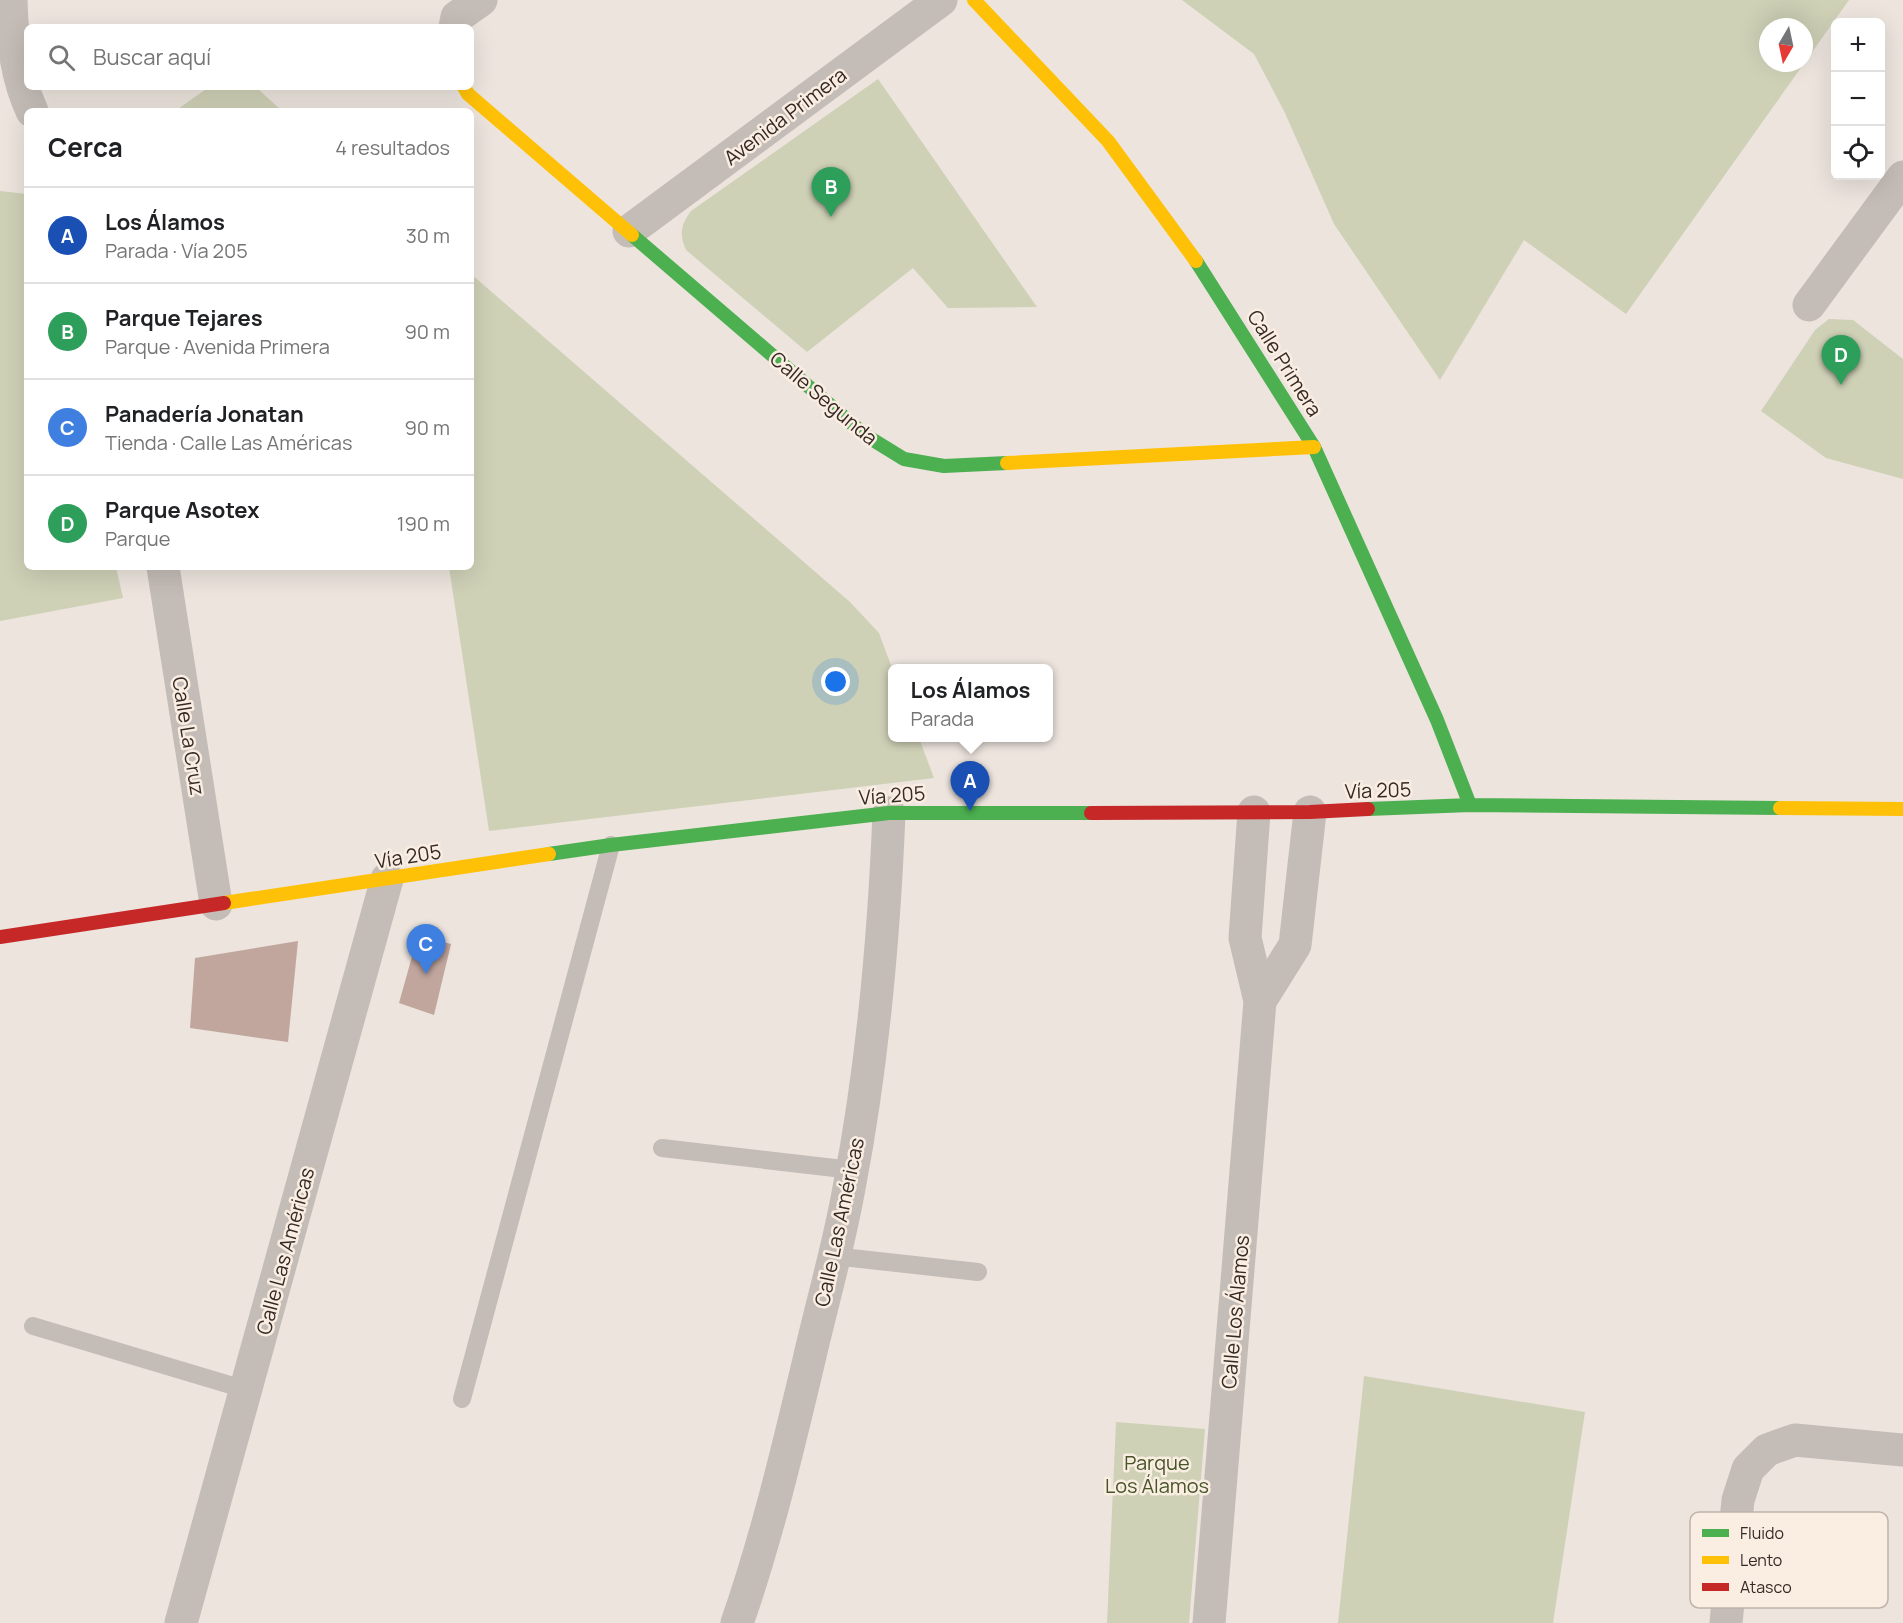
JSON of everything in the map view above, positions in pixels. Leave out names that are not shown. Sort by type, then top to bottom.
[{"type":"street","points":[[11,0],[12,35],[24,94],[31,108]]},
{"type":"street","name":"Avenida Primera","points":[[629,231],[941,0]]},
{"type":"street","name":"Calle Primera","points":[[974,0],[1108,141],[1208,277],[1314,447],[1437,720],[1470,805]]},
{"type":"street","name":"Calle Segunda","points":[[466,90],[865,435],[904,459],[944,466],[1314,447]]},
{"type":"street","points":[[1809,305],[1903,177]]},
{"type":"street","name":"Calle La Cruz","points":[[163,570],[216,904]]},
{"type":"street","name":"Vía 205","points":[[0,937],[611,845],[889,813],[1310,812],[1470,805],[1903,809]]},
{"type":"street","points":[[1254,812],[1245,938],[1260,1000]]},
{"type":"street","points":[[1260,1000],[1295,945],[1310,812]]},
{"type":"street","name":"Calle Las Américas","points":[[737,1623],[752,1580],[797,1409],[852,1170],[867,1078],[884,926],[889,813]]},
{"type":"street","name":"Calle Las Américas","points":[[181,1623],[387,879]]},
{"type":"street","name":"Calle Los Álamos","points":[[1209,1623],[1260,1000]]},
{"type":"street","points":[[1737,1512],[1738,1500],[1748,1469],[1767,1450],[1795,1440],[1903,1450]]},
{"type":"street","points":[[1726,1623],[1727,1608]]},
{"type":"lane","points":[[462,1400],[611,845]]},
{"type":"lane","points":[[662,1148],[852,1170]]},
{"type":"lane","points":[[833,1256],[978,1272]]},
{"type":"lane","points":[[33,1326],[247,1390]]},
{"type":"green space","points":[[1182,0],[1849,0],[1836,18],[1831,18],[1831,25],[1813,51],[1813,18],[1759,18],[1759,72],[1798,72],[1626,314],[1524,240],[1440,380],[1334,224],[1285,113],[1254,54]]},
{"type":"green space","points":[[878,79],[1037,307],[948,308],[913,268],[807,352],[686,250],[682,239],[683,225],[691,211]]},
{"type":"green space","points":[[205,90],[259,90],[279,108],[179,108]]},
{"type":"green space","points":[[0,191],[24,194],[24,570],[117,570],[123,598],[0,621]]},
{"type":"green space","points":[[474,277],[850,602],[879,633],[891,664],[888,664],[888,742],[920,742],[934,778],[489,831],[449,570],[474,570]]},
{"type":"green space","points":[[1829,319],[1853,320],[1903,359],[1903,479],[1826,458],[1761,411],[1815,330]]},
{"type":"green space","points":[[1364,1376],[1585,1412],[1553,1623],[1338,1623]]},
{"type":"green space","name":"Parque Los Álamos","points":[[1116,1422],[1205,1429],[1189,1623],[1107,1623]]},
{"type":"building","points":[[418,935],[451,944],[434,1015],[399,1003]]},
{"type":"building","points":[[298,941],[288,1042],[190,1028],[195,958]]},
{"type":"traffic: fast","points":[[632,235],[865,435],[904,459],[944,466],[1007,463]]},
{"type":"traffic: fast","points":[[1196,261],[1314,447],[1437,720],[1470,805]]},
{"type":"traffic: fast","points":[[1368,809],[1470,805],[1780,808]]},
{"type":"traffic: fast","points":[[549,854],[889,813],[1091,813]]},
{"type":"traffic: slow","points":[[974,0],[1108,141],[1196,261]]},
{"type":"traffic: slow","points":[[466,90],[632,235]]},
{"type":"traffic: slow","points":[[1007,463],[1314,447]]},
{"type":"traffic: slow","points":[[1780,808],[1903,809]]},
{"type":"traffic: slow","points":[[224,903],[549,854]]},
{"type":"traffic: jam","points":[[1091,813],[1310,812],[1368,809]]},
{"type":"traffic: jam","points":[[0,937],[224,903]]},
{"type":"place","name":"Parque Tejares","points":[[831,217]]},
{"type":"place","name":"Parque Asotex","points":[[1841,385]]},
{"type":"place","name":"Los Álamos","points":[[970,811]]},
{"type":"place","name":"Panadería Jonatan","points":[[426,974]]}]
